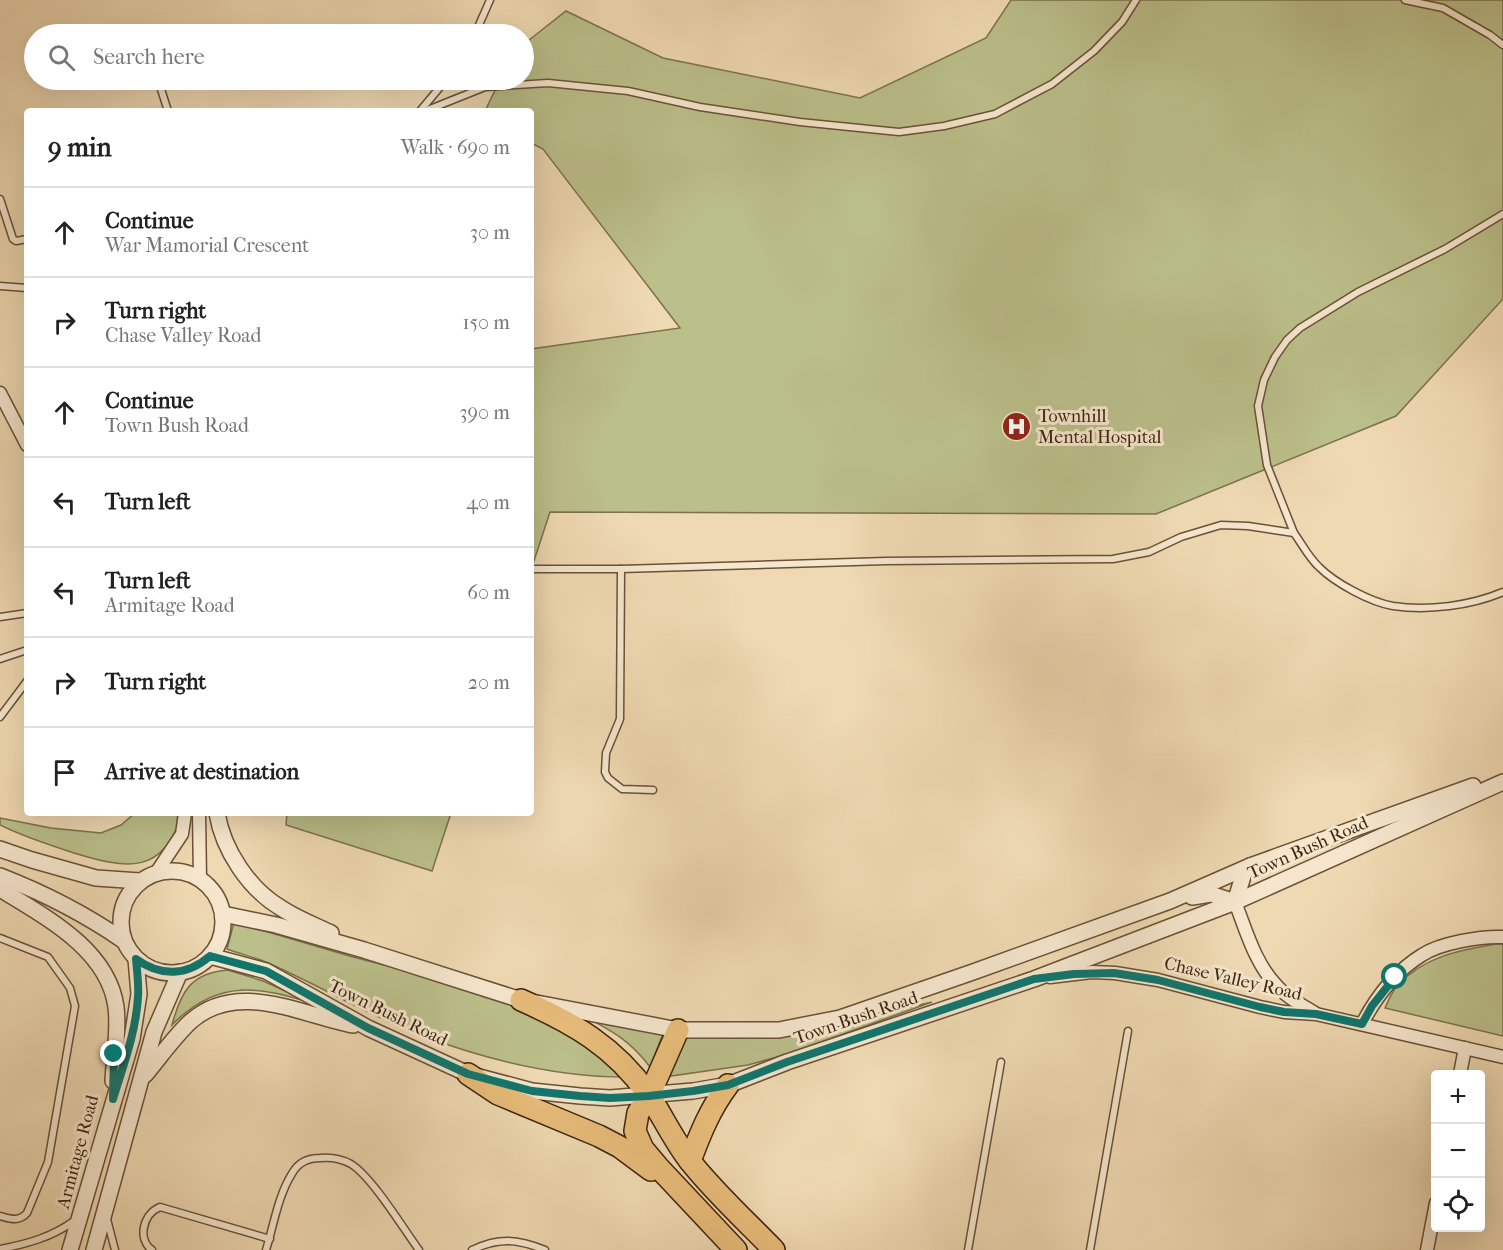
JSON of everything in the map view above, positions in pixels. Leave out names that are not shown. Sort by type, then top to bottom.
[{"type":"highway","points":[[521,1000],[555,1015],[592,1036],[616,1056],[649,1096],[690,1161],[774,1250]]},
{"type":"highway","points":[[678,1030],[649,1096],[638,1113],[635,1131],[643,1149],[658,1168],[736,1250]]},
{"type":"highway","points":[[468,1074],[498,1094],[577,1126],[620,1147],[688,1201]]},
{"type":"highway","points":[[690,1161],[700,1131],[728,1085]]},
{"type":"street","points":[[0,393],[24,439]]},
{"type":"street","name":"Town Bush Road","points":[[223,914],[276,925],[364,950],[521,1000],[678,1030],[779,1030],[840,1018],[1170,901],[1250,866],[1503,775]]},
{"type":"street","name":"Town Bush Road","points":[[210,956],[266,971],[368,1028],[468,1074],[532,1091],[610,1098],[693,1091],[728,1085],[787,1062],[1034,979],[1235,902],[1503,782]]},
{"type":"street","points":[[156,873],[182,834],[185,816]]},
{"type":"street","points":[[199,816],[200,879]]},
{"type":"street","points":[[218,816],[227,845],[240,868],[256,889],[279,908],[364,950]]},
{"type":"street","points":[[0,849],[96,878],[140,881]]},
{"type":"street","points":[[1170,901],[1211,894],[1235,902],[1244,873],[1250,866]]},
{"type":"street","points":[[0,876],[86,916],[124,942],[136,959],[156,971],[180,972],[191,969],[210,956],[221,936],[223,914],[215,894],[200,879],[179,871],[156,873],[140,881],[124,902],[121,928],[124,942]]},
{"type":"street","points":[[0,889],[64,930],[88,953],[103,972],[112,990],[116,1007],[113,1099]]},
{"type":"street","name":"Chase Valley Road","points":[[1235,902],[1256,954],[1268,976],[1282,992],[1316,1014]]},
{"type":"street","points":[[1362,1024],[1372,1006],[1395,977],[1423,954],[1472,940],[1503,938]]},
{"type":"street","name":"Armitage Road","points":[[70,1250],[132,1039],[139,994],[136,959]]},
{"type":"street","points":[[94,1250],[154,1032],[180,972]]},
{"type":"street","name":"Chase Valley Road","points":[[1034,979],[1092,972],[1114,973],[1188,987],[1284,1012],[1316,1014],[1503,1057]]},
{"type":"street","points":[[140,1081],[190,1022],[203,1012],[235,1002],[265,1002],[328,1020],[368,1028]]},
{"type":"street","points":[[1461,1070],[1465,1048]]},
{"type":"street","points":[[1426,1250],[1431,1226]]},
{"type":"lane","points":[[479,24],[490,0]]},
{"type":"lane","points":[[534,84],[548,83],[628,91],[700,107],[800,122],[899,132],[944,126],[995,114],[1052,84],[1094,51],[1122,22],[1136,0]]},
{"type":"lane","points":[[1405,0],[1443,8],[1503,45]]},
{"type":"lane","points":[[161,90],[167,108]]},
{"type":"lane","points":[[423,108],[438,90]]},
{"type":"lane","points":[[432,108],[478,90]]},
{"type":"lane","points":[[0,199],[13,238],[16,241],[24,240]]},
{"type":"lane","points":[[1503,214],[1445,249],[1358,292],[1300,328],[1287,340],[1275,357],[1264,380],[1258,406],[1267,465],[1294,533],[1317,566],[1338,583],[1392,606],[1428,607],[1458,604],[1485,600],[1503,592]]},
{"type":"lane","points":[[0,286],[24,288]]},
{"type":"lane","points":[[534,569],[621,569],[886,561],[1113,560],[1149,552],[1181,537],[1221,525],[1248,526],[1294,533]]},
{"type":"lane","points":[[621,569],[620,719],[606,753],[604,772],[614,784],[622,789],[653,790]]},
{"type":"lane","points":[[0,617],[24,613]]},
{"type":"lane","points":[[0,659],[24,651]]},
{"type":"lane","points":[[0,717],[24,685]]},
{"type":"lane","points":[[0,938],[48,957],[70,988],[75,1006],[48,1162],[24,1216],[16,1219],[0,1216]]},
{"type":"lane","points":[[1090,1250],[1128,1031]]},
{"type":"lane","points":[[968,1250],[1001,1062]]},
{"type":"lane","points":[[266,1250],[278,1208],[294,1171],[303,1161],[321,1158],[343,1161],[353,1166],[376,1191],[419,1250]]},
{"type":"lane","points":[[106,1203],[108,1225],[115,1250]]},
{"type":"lane","points":[[152,1250],[147,1246],[144,1238],[146,1220],[152,1210],[160,1208],[270,1239]]},
{"type":"lane","points":[[0,1249],[25,1244],[50,1235],[81,1216]]},
{"type":"lane","points":[[472,1250],[502,1241],[523,1241],[545,1250]]},
{"type":"green space","points":[[1011,0],[1503,0],[1503,299],[1396,416],[1156,514],[550,512],[534,561],[534,349],[680,328],[543,149],[534,144],[534,108],[486,108],[495,90],[534,90],[534,36],[566,11],[663,58],[860,98],[986,38]]},
{"type":"green space","points":[[132,816],[181,816],[165,848],[154,858],[141,863],[126,864],[74,853],[27,837],[0,825],[0,818],[51,828],[101,833],[121,825]]},
{"type":"green space","points":[[287,816],[450,816],[432,871],[286,825]]},
{"type":"green space","points":[[234,922],[353,957],[454,983],[563,1020],[632,1077],[579,1075],[526,1066],[474,1053],[423,1036],[266,962],[227,949]]},
{"type":"green space","points":[[1503,944],[1503,1036],[1385,1008],[1397,986],[1418,968],[1455,952]]},
{"type":"green space","points":[[228,970],[263,981],[317,1005],[277,994],[240,990],[206,999],[172,1025],[179,1002],[196,980],[205,975]]},
{"type":"green space","points":[[932,1002],[788,1054],[748,1065],[664,1077],[675,1047],[689,1034],[809,1030]]},
{"type":"green space","points":[[580,1014],[664,1031],[650,1067],[627,1042]]},
{"type":"place","name":"Townhill Mental Hospital","points":[[1017,426]]},
{"type":"route","points":[[114,1054],[113,1099],[132,1039],[137,1010],[139,994],[136,959],[156,971],[168,973],[191,969],[210,956],[266,971],[368,1028],[468,1074],[532,1091],[610,1098],[649,1096],[728,1085],[787,1062],[1034,979],[1092,972],[1114,973],[1158,980],[1284,1012],[1316,1014],[1362,1024],[1372,1006],[1395,977]]}]
